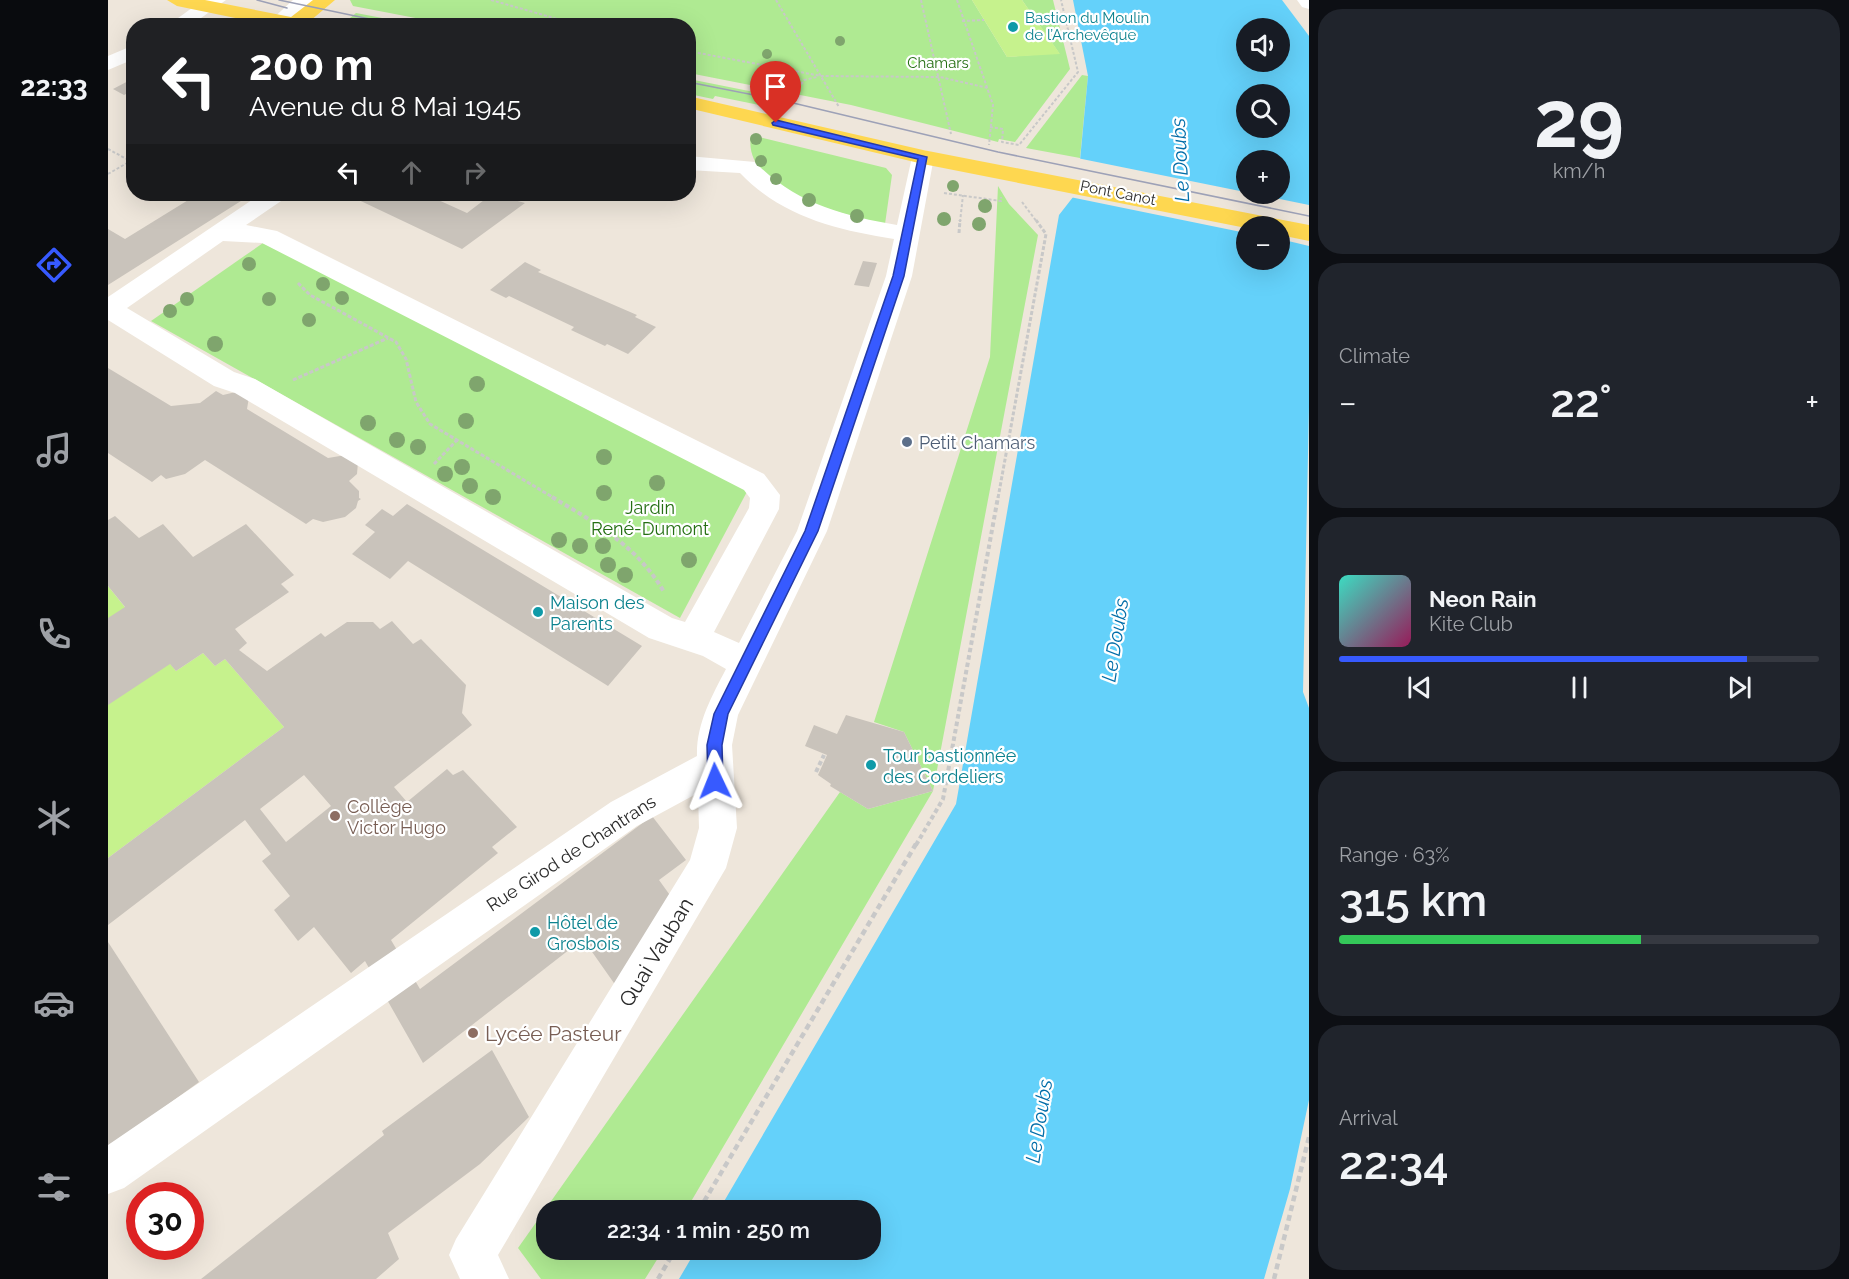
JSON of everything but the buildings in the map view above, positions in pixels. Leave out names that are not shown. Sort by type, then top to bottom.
[{"type":"main road","points":[[177,0],[218,6],[271,18]]},
{"type":"main road","points":[[218,6],[255,7],[291,0]]},
{"type":"main road","points":[[300,18],[325,0]]},
{"type":"main road","name":"Pont Canot","points":[[696,104],[922,157],[1309,232]]},
{"type":"street","points":[[296,18],[305,0]]},
{"type":"street","points":[[193,18],[218,6]]},
{"type":"street","points":[[108,64],[126,55]]},
{"type":"street","points":[[108,75],[126,66]]},
{"type":"street","points":[[714,765],[714,745],[721,714],[812,531],[899,276],[909,234],[922,157]]},
{"type":"street","points":[[696,164],[747,167],[757,179],[781,196],[813,213],[846,223],[909,234]]},
{"type":"street","points":[[266,201],[108,309],[224,379],[245,386],[661,628],[693,639],[747,663]]},
{"type":"street","points":[[216,234],[246,233],[268,236],[754,482],[765,495],[764,509],[693,639]]},
{"type":"street","name":"Rue Girod de Chantrans","points":[[108,1172],[624,814],[714,765]]},
{"type":"street","name":"Quai Vauban","points":[[486,1279],[472,1255],[706,868],[718,828],[714,765]]},
{"type":"path","points":[[490,0],[554,18]]},
{"type":"path","points":[[776,0],[840,107]]},
{"type":"path","points":[[921,0],[951,134]]},
{"type":"path","points":[[957,0],[962,21],[993,105],[988,144]]},
{"type":"path","points":[[990,127],[1003,129],[1002,142],[1019,145],[1078,72],[1061,0]]},
{"type":"path","points":[[962,21],[984,20]]},
{"type":"path","points":[[696,53],[821,76],[940,77],[988,88]]},
{"type":"path","points":[[793,97],[804,80],[821,76]]},
{"type":"path","points":[[108,149],[126,158]]},
{"type":"path","points":[[108,174],[126,165]]},
{"type":"path","points":[[942,193],[1001,201]]},
{"type":"path","points":[[705,1200],[943,799],[1046,234],[1016,194]]},
{"type":"path","points":[[959,233],[963,196]]},
{"type":"path","points":[[304,254],[297,273],[297,283],[310,295],[396,342],[406,359],[416,402],[430,424],[614,534],[653,573],[693,639]]},
{"type":"path","points":[[289,381],[388,338]]},
{"type":"path","points":[[816,772],[824,754]]},
{"type":"path","points":[[1274,1279],[1309,1137]]},
{"type":"path","points":[[658,1279],[669,1260]]},
{"type":"green space","name":"Chamars","points":[[350,0],[972,0],[1007,57],[1059,53],[1022,0],[1053,0],[1070,69],[1015,142],[999,139],[998,142],[851,105],[696,74],[696,18],[416,18],[353,6]]},
{"type":"green space","points":[[972,0],[1022,0],[1060,54],[1007,57]]},
{"type":"green space","points":[[356,13],[382,18],[350,18]]},
{"type":"green space","points":[[1082,75],[1088,76],[1080,158],[1026,148]]},
{"type":"green space","points":[[696,80],[784,98],[778,109],[715,96],[713,99],[696,95]]},
{"type":"green space","points":[[751,135],[886,168],[892,175],[885,224],[823,207],[779,186],[762,172],[752,155]]},
{"type":"green space","points":[[998,186],[1009,204],[1038,235],[933,791],[904,732],[874,722],[990,357]]},
{"type":"green space","name":"Jardin René-Dumont","points":[[263,243],[750,486],[680,618],[151,321]]},
{"type":"green space","points":[[108,586],[176,671],[203,653],[215,666],[225,659],[284,727],[108,858]]},
{"type":"green space","points":[[933,791],[692,1200],[552,1200],[840,792],[868,809]]},
{"type":"green space","points":[[536,1223],[536,1260],[657,1260],[645,1279],[541,1279],[518,1248]]},
{"type":"water","name":"Le Doubs","points":[[1073,0],[1282,0],[1309,36],[1309,407],[1303,692],[1309,708],[1309,1100],[1290,1189],[1264,1279],[679,1279],[690,1260],[881,1260],[881,1200],[725,1200],[956,804],[1059,215],[1077,192],[1088,76]]},
{"type":"pier","points":[[1077,158],[1236,190],[1236,204],[1290,204],[1290,201],[1309,205],[1309,246],[1290,241],[1290,216],[1236,216],[1236,231],[1070,197],[1074,191]]},
{"type":"tram line","points":[[257,0],[287,8]]},
{"type":"tram line","points":[[279,0],[365,18]]},
{"type":"tram line","points":[[696,84],[789,102],[998,152],[1309,216]]},
{"type":"place","name":"Bastion du Moulin de l’Archevêque","points":[[1013,27]]},
{"type":"place","name":"Petit Chamars","points":[[907,442]]},
{"type":"place","name":"Maison des Parents","points":[[538,612]]},
{"type":"place","name":"Tour bastionnée des Cordeliers","points":[[871,765]]},
{"type":"place","name":"Collège Victor Hugo","points":[[335,816]]},
{"type":"place","name":"Hôtel de Grosbois","points":[[535,932]]},
{"type":"place","name":"Lycée Pasteur","points":[[473,1033]]},
{"type":"route","points":[[715,781],[714,745],[721,714],[812,531],[899,276],[909,234],[922,157],[776,123]]}]
